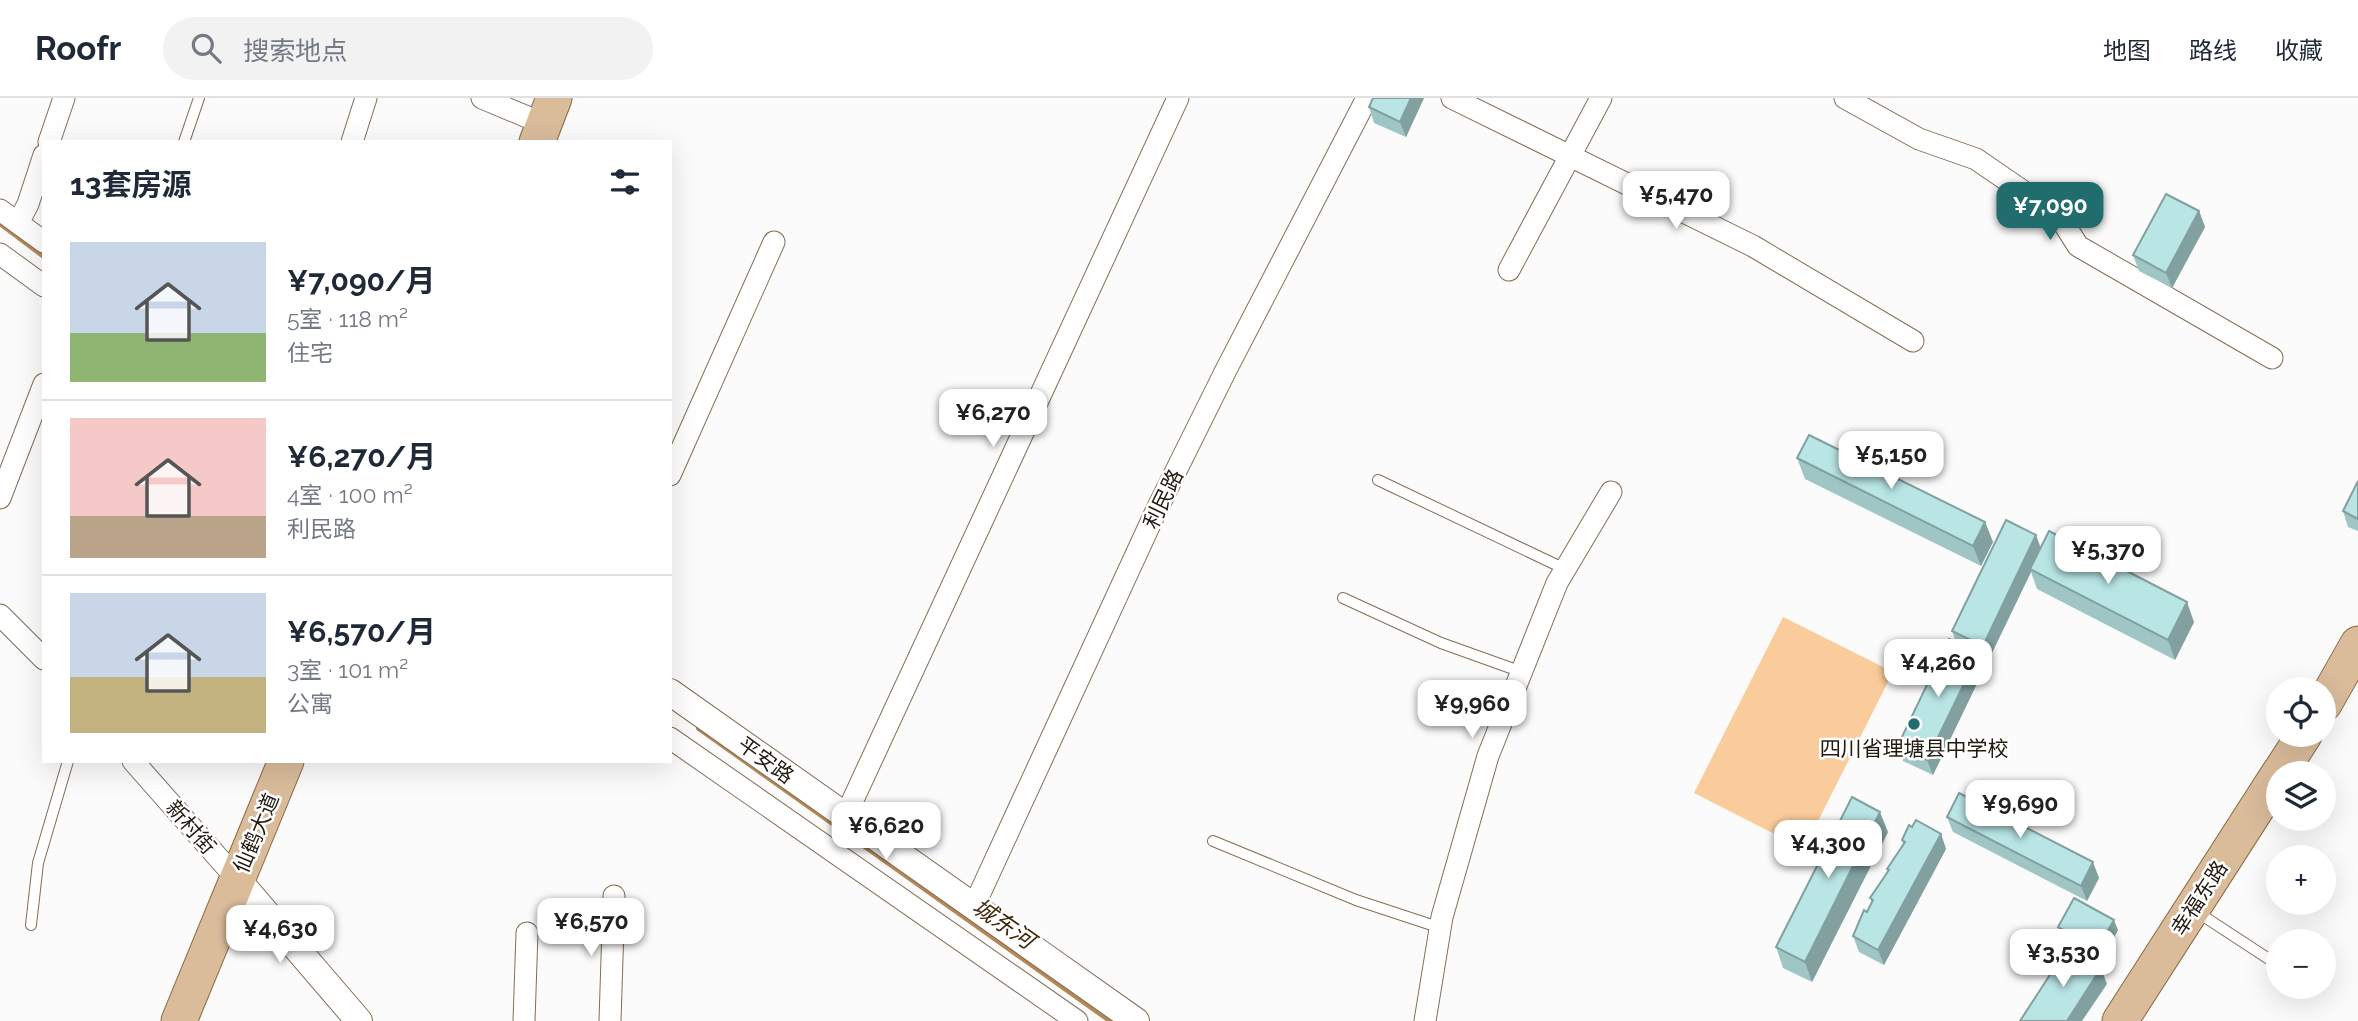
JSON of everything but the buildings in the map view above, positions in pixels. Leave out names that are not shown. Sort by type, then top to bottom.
[{"type":"main road","points":[[2336,683],[2358,644]]},
{"type":"main road","name":"仙鹤大道","points":[[179,1021],[285,763]]},
{"type":"main road","name":"幸福东路","points":[[2120,1021],[2266,794]]},
{"type":"street","points":[[49,140],[64,98]]},
{"type":"street","points":[[353,140],[366,98]]},
{"type":"street","points":[[482,98],[545,121]]},
{"type":"street","points":[[845,817],[1178,98]]},
{"type":"street","name":"利民路","points":[[974,906],[1157,509],[1367,98]]},
{"type":"street","points":[[1452,98],[1753,246],[1913,341]]},
{"type":"street","points":[[1509,270],[1601,98]]},
{"type":"street","points":[[1845,98],[1919,139],[1976,159],[2059,216],[2078,246],[2272,358]]},
{"type":"street","points":[[18,223],[28,204],[42,161]]},
{"type":"street","points":[[0,210],[42,241]]},
{"type":"street","points":[[672,471],[774,242]]},
{"type":"street","points":[[0,254],[42,285]]},
{"type":"street","points":[[0,498],[42,389]]},
{"type":"street","points":[[1424,1021],[1441,928],[1488,755],[1557,583],[1611,492]]},
{"type":"street","points":[[0,615],[42,658]]},
{"type":"street","name":"平安路","points":[[672,693],[1136,1021]]},
{"type":"street","points":[[672,739],[1077,1021]]},
{"type":"street","name":"新村街","points":[[135,763],[359,1021]]},
{"type":"street","points":[[610,1021],[614,896]]},
{"type":"street","points":[[524,1021],[527,933]]},
{"type":"lane","points":[[185,140],[200,98]]},
{"type":"lane","points":[[1378,480],[1565,569]]},
{"type":"lane","points":[[1343,598],[1441,643],[1522,672]]},
{"type":"lane","points":[[31,925],[38,863],[67,763]]},
{"type":"lane","points":[[1213,841],[1356,900],[1441,928]]},
{"type":"lane","points":[[2192,909],[2266,957]]},
{"type":"shaded area","points":[[1783,617],[1893,672],[1804,849],[1694,793]]},
{"type":"waterway","points":[[0,223],[42,254]]},
{"type":"waterway","name":"城东河","points":[[699,728],[1111,1021]]},
{"type":"place","name":"四川省理塘县中学校","points":[[1914,724]]}]
